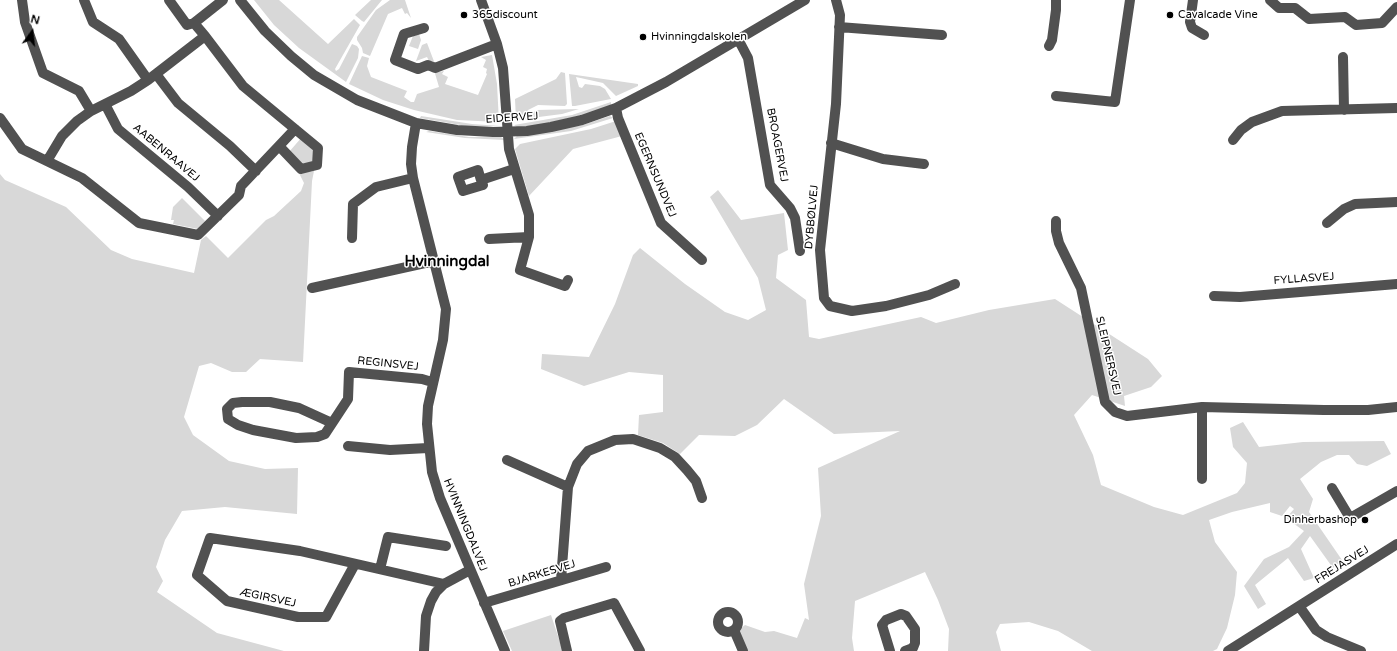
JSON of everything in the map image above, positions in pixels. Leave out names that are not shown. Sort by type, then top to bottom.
[{"type":"street","points":[[22,0],[25,22],[43,73],[79,91],[91,111]]},
{"type":"street","points":[[84,0],[93,22],[119,39],[152,77],[178,103],[230,146],[256,171]]},
{"type":"street","points":[[169,0],[188,25],[194,23],[223,0]]},
{"type":"street","name":"EIDERVEJ","points":[[240,0],[275,42],[314,75],[357,100],[384,112],[416,122],[464,131],[508,132],[562,125],[616,108],[648,92],[800,1]]},
{"type":"street","points":[[481,0],[497,44],[506,85],[509,150],[529,215],[530,238],[520,270],[565,286],[568,280]]},
{"type":"street","name":"DYBBØLVEJ","points":[[836,0],[840,15],[836,104],[820,250],[824,298],[830,306],[852,311],[886,306],[929,295],[955,284]]},
{"type":"street","points":[[1049,46],[1053,32],[1056,0]]},
{"type":"street","points":[[1056,96],[1115,102],[1130,0]]},
{"type":"street","points":[[1193,0],[1190,22],[1192,28],[1204,35]]},
{"type":"street","points":[[1270,0],[1279,8],[1295,8],[1308,19],[1345,17],[1356,25],[1382,23],[1397,7]]},
{"type":"street","points":[[194,23],[243,86],[318,148],[317,165],[301,168],[280,147]]},
{"type":"street","points":[[840,27],[942,35]]},
{"type":"street","points":[[424,28],[404,34],[395,60],[418,69],[428,65],[435,68],[497,44]]},
{"type":"street","points":[[47,161],[62,136],[77,121],[91,111],[130,91],[152,77],[205,36]]},
{"type":"street","name":"BROAGERVEJ","points":[[738,39],[748,58],[770,185],[790,208],[795,218],[800,251]]},
{"type":"street","points":[[1343,57],[1344,110]]},
{"type":"street","name":"AABENRAAVEJ","points":[[105,104],[118,130],[188,187],[218,216]]},
{"type":"street","name":"EGERNSUNDVEJ","points":[[616,108],[618,118],[661,223],[702,260]]},
{"type":"street","points":[[1233,140],[1241,130],[1252,122],[1282,111],[1397,108]]},
{"type":"street","points":[[0,118],[22,149],[82,178],[139,223],[198,234],[239,195],[241,186],[280,147],[295,129]]},
{"type":"street","name":"HVINNINGDALVEJ","points":[[416,122],[411,164],[413,178],[446,315],[443,340],[432,382],[427,424],[428,448],[432,472],[440,498],[505,651]]},
{"type":"street","points":[[831,143],[883,159],[924,164]]},
{"type":"street","points":[[481,180],[514,169]]},
{"type":"street","points":[[352,238],[353,204],[376,187],[413,178]]},
{"type":"street","points":[[1327,223],[1344,209],[1355,204],[1397,202]]},
{"type":"street","name":"SLEIPNERSVEJ","points":[[1056,222],[1056,231],[1059,244],[1081,288],[1105,402],[1115,412],[1127,416],[1202,407],[1324,410],[1368,410],[1397,407]]},
{"type":"street","points":[[489,239],[530,238]]},
{"type":"street","points":[[312,288],[434,261]]},
{"type":"street","name":"FYLLASVEJ","points":[[1214,296],[1240,297],[1397,284]]},
{"type":"street","name":"REGINSVEJ","points":[[332,423],[299,408],[270,402],[233,403],[227,409],[228,419],[238,425],[271,435],[296,438],[316,437],[325,434],[348,399],[349,372],[422,379],[432,382]]},
{"type":"street","points":[[1202,407],[1202,479]]},
{"type":"street","points":[[561,580],[568,487],[577,464],[588,451],[615,440],[633,439],[660,448],[675,457],[696,481],[702,498]]},
{"type":"street","points":[[348,446],[390,450],[428,448]]},
{"type":"street","points":[[507,460],[568,487]]},
{"type":"street","points":[[1332,488],[1350,518],[1397,491]]},
{"type":"street","points":[[380,569],[388,537],[446,546]]},
{"type":"street","name":"ÆGIRSVEJ","points":[[354,564],[326,617],[298,617],[227,601],[197,575],[210,538],[300,551],[444,584]]},
{"type":"street","name":"FREJASVEJ","points":[[1229,651],[1397,544]]},
{"type":"street","name":"BJARKESVEJ","points":[[484,603],[606,567]]},
{"type":"street","points":[[424,651],[426,616],[436,592],[444,584],[470,570]]},
{"type":"street","points":[[567,651],[560,621],[564,618],[614,604],[640,651]]},
{"type":"street","points":[[1299,606],[1316,630],[1327,637],[1361,651]]},
{"type":"street","points":[[890,651],[882,625],[886,620],[901,614],[906,616],[915,629],[915,643],[913,648],[905,651]]},
{"type":"street","points":[[734,630],[743,651]]},
{"type":"shaded area","points":[[254,0],[279,0],[328,44],[354,19],[360,25],[335,69],[336,71],[339,69],[352,44],[357,46],[359,49],[358,58],[346,82],[299,48],[274,25]]},
{"type":"shaded area","points":[[371,0],[382,0],[364,22],[355,15]]},
{"type":"shaded area","points":[[390,0],[405,0],[411,18],[407,13],[405,14],[402,8],[388,14],[370,56],[363,53],[357,37],[376,10]]},
{"type":"shaded area","points":[[419,34],[421,40],[418,49],[409,46],[413,36]]},
{"type":"shaded area","points":[[427,43],[435,64],[430,63],[427,57],[416,61],[422,45]]},
{"type":"shaded area","points":[[492,55],[497,84],[499,122],[457,120],[414,110],[383,100],[349,84],[362,56],[369,58],[367,66],[371,77],[407,91],[404,97],[411,102],[414,102],[417,94],[439,87],[434,70],[439,72],[444,71],[442,74],[448,77],[445,84],[478,95],[487,74],[487,69],[483,67],[486,60],[481,57]]},
{"type":"shaded area","points":[[561,72],[565,73],[567,104],[565,106],[538,105],[528,110],[526,119],[516,120],[515,99],[556,79]]},
{"type":"shaded area","points":[[569,74],[638,84],[638,86],[616,96],[603,83],[576,77],[579,87],[582,88],[585,84],[600,86],[605,89],[611,99],[572,106]]},
{"type":"shaded area","points":[[611,102],[611,105],[591,113],[535,126],[517,127],[514,125],[572,115]]},
{"type":"shaded area","points":[[579,109],[562,114],[531,118],[532,113],[537,110]]},
{"type":"shaded area","points":[[421,116],[472,124],[500,126],[472,127],[420,118]]},
{"type":"shaded area","points":[[610,116],[613,118],[571,131],[514,139],[517,136],[583,125]]},
{"type":"shaded area","points":[[616,121],[622,136],[573,149],[529,196],[515,149],[520,144],[591,129]]},
{"type":"shaded area","points":[[429,131],[469,137],[501,137],[505,140],[465,138],[426,132]]},
{"type":"shaded area","points":[[302,137],[315,148],[314,161],[303,165],[289,152]]},
{"type":"shaded area","points":[[314,171],[312,181],[303,362],[260,359],[246,372],[232,372],[211,363],[199,366],[184,417],[193,435],[229,461],[265,469],[298,468],[297,514],[225,507],[182,511],[165,540],[156,567],[163,581],[157,592],[217,633],[284,651],[0,651],[0,174],[5,180],[66,207],[111,250],[132,259],[194,273],[201,240],[206,236],[228,258],[266,220],[274,216],[301,191],[304,183],[299,173]]},
{"type":"shaded area","points":[[718,190],[741,220],[784,213],[788,250],[778,255],[776,278],[806,300],[809,337],[819,339],[921,317],[936,323],[989,310],[1055,299],[1148,359],[1162,376],[1151,387],[1124,396],[1125,406],[1092,395],[1074,415],[1093,455],[1101,485],[1154,507],[1183,515],[1237,493],[1245,483],[1247,463],[1233,447],[1230,428],[1243,422],[1259,447],[1303,442],[1384,441],[1391,454],[1367,466],[1357,464],[1349,455],[1337,455],[1321,462],[1300,479],[1313,499],[1309,512],[1342,560],[1333,568],[1310,536],[1301,549],[1314,578],[1304,581],[1288,558],[1255,585],[1266,604],[1258,609],[1244,586],[1264,559],[1289,547],[1304,531],[1286,518],[1294,509],[1290,506],[1282,516],[1270,512],[1270,503],[1232,512],[1209,520],[1215,542],[1237,572],[1235,595],[1227,628],[1217,649],[1213,651],[1092,651],[1058,631],[1029,622],[1000,624],[996,632],[1001,651],[948,651],[949,629],[925,572],[855,601],[852,638],[854,651],[746,651],[740,633],[740,629],[745,625],[765,632],[774,631],[797,638],[805,618],[809,620],[804,584],[821,516],[818,468],[900,431],[834,434],[784,399],[757,425],[735,436],[699,435],[680,454],[663,443],[638,435],[639,415],[663,412],[663,375],[629,372],[584,386],[541,369],[542,354],[589,357],[615,304],[633,255],[640,248],[685,284],[725,312],[748,320],[766,310],[758,278],[710,197]]},
{"type":"shaded area","points":[[182,198],[205,221],[198,229],[173,224],[174,220],[171,220],[173,207]]},
{"type":"shaded area","points":[[551,615],[563,651],[512,651],[503,631]]},
{"type":"place","name":"365discount","points":[[464,15]]},
{"type":"place","name":"Cavalcade Vine","points":[[1170,15]]},
{"type":"place","name":"Hvinningdalskolen","points":[[643,37]]},
{"type":"place","name":"Dinherbashop","points":[[1365,520]]},
{"type":"district","name":"Hvinningdal","points":[[447,262]]}]
